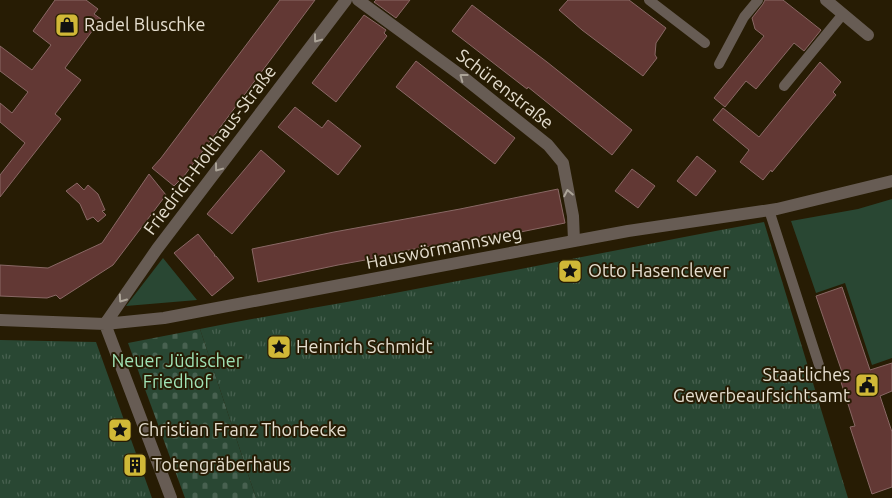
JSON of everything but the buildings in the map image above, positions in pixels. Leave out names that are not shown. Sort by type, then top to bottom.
[{"type":"street","name":"Friedrich-Holthaus-Straße","points":[[105,324],[157,249],[346,0]]},
{"type":"street","name":"Schürenstraße","points":[[358,0],[463,77],[548,145],[562,163],[573,216],[574,241]]},
{"type":"street","points":[[826,0],[868,35]]},
{"type":"street","points":[[887,182],[892,170]]},
{"type":"street","name":"Hauswörmannsweg","points":[[0,320],[105,324],[164,318],[628,231],[769,210],[887,182]]},
{"type":"street","points":[[105,324],[171,498]]},
{"type":"lane","points":[[650,0],[705,43]]},
{"type":"lane","points":[[719,64],[744,17],[758,0]]},
{"type":"lane","points":[[784,86],[843,14]]},
{"type":"lane","points":[[769,210],[819,365]]},
{"type":"green space","points":[[892,199],[892,358],[872,365],[845,283],[816,293],[791,221],[858,209]]},
{"type":"green space","points":[[764,222],[848,498],[256,498],[200,329]]},
{"type":"green space","points":[[163,258],[197,300],[126,306]]},
{"type":"green space","name":"Neuer Jüdischer Friedhof","points":[[200,329],[256,498],[185,498],[128,343]]},
{"type":"green space","points":[[0,340],[96,342],[152,498],[0,498]]},
{"type":"place","name":"Radel Bluschke","points":[[67,25]]},
{"type":"place","name":"Otto Hasenclever","points":[[570,271]]},
{"type":"place","name":"Heinrich Schmidt","points":[[279,347]]},
{"type":"place","name":"Staatliches Gewerbeaufsichtsamt","points":[[867,385]]},
{"type":"place","name":"Christian Franz Thorbecke","points":[[120,430]]},
{"type":"place","name":"Totengräberhaus","points":[[135,465]]}]
